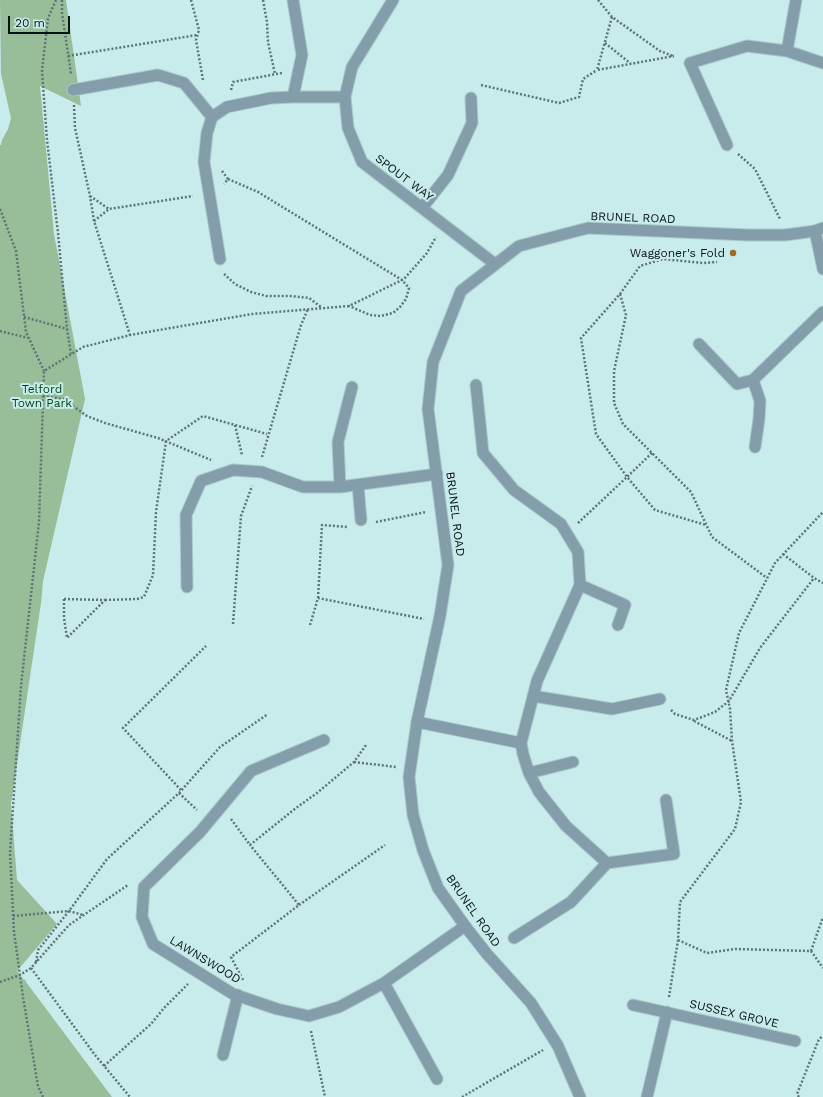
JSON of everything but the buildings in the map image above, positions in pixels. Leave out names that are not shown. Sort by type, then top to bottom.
[{"type":"street","points":[[293,0],[302,55],[293,97]]},
{"type":"street","name":"SPOUT WAY","points":[[393,0],[352,67],[345,97],[348,128],[362,162],[496,264]]},
{"type":"street","points":[[787,51],[796,0]]},
{"type":"street","points":[[727,146],[690,63],[747,46],[787,51],[823,63]]},
{"type":"street","points":[[73,90],[158,75],[184,83],[212,117]]},
{"type":"street","points":[[220,259],[204,162],[207,133],[212,117],[227,107],[271,98],[345,97]]},
{"type":"street","points":[[422,208],[448,175],[472,123],[471,98]]},
{"type":"street","name":"BRUNEL ROAD","points":[[580,1097],[556,1042],[531,1003],[487,954],[438,888],[423,850],[413,814],[409,777],[410,769],[417,722],[438,622],[448,565],[428,409],[433,362],[461,291],[518,246],[588,228],[748,235],[785,235],[819,230]]},
{"type":"street","points":[[819,230],[823,269]]},
{"type":"street","points":[[699,344],[737,384],[753,380],[823,312]]},
{"type":"street","points":[[753,380],[760,401],[755,447]]},
{"type":"street","points":[[476,385],[484,453],[514,490],[561,524],[578,552],[580,585],[537,681],[521,742],[529,773],[539,792],[566,826],[607,863]]},
{"type":"street","points":[[340,487],[338,442],[352,387]]},
{"type":"street","points":[[187,587],[186,515],[201,481],[237,470],[262,472],[303,487],[340,487],[437,474]]},
{"type":"street","points":[[358,485],[362,520]]},
{"type":"street","points":[[580,585],[624,605],[618,625]]},
{"type":"street","points":[[533,696],[612,710],[660,700]]},
{"type":"street","points":[[417,722],[521,742]]},
{"type":"street","points":[[144,887],[200,832],[251,771],[324,740]]},
{"type":"street","points":[[529,773],[573,762]]},
{"type":"street","points":[[514,938],[571,902],[607,863],[674,854],[666,800]]},
{"type":"street","name":"LAWNSWOOD","points":[[144,887],[142,917],[153,944],[233,994],[277,1009],[309,1016],[339,1007],[384,983],[465,926]]},
{"type":"street","points":[[384,983],[437,1079]]},
{"type":"street","points":[[223,1055],[240,996]]},
{"type":"street","name":"SUSSEX GROVE","points":[[633,1005],[795,1041]]},
{"type":"street","points":[[647,1097],[667,1012]]},
{"type":"path","points":[[56,0],[48,18],[42,72],[47,140],[71,354]]},
{"type":"path","points":[[62,0],[62,13],[73,90],[74,128],[90,196],[94,221],[130,335]]},
{"type":"path","points":[[191,0],[198,30],[196,40],[205,87],[199,100]]},
{"type":"path","points":[[263,0],[267,22],[268,42],[275,74]]},
{"type":"path","points":[[598,0],[612,17],[660,51],[690,63]]},
{"type":"path","points":[[598,70],[612,17]]},
{"type":"path","points":[[68,56],[197,35]]},
{"type":"path","points":[[605,43],[632,64]]},
{"type":"path","points":[[471,98],[476,84],[559,103],[579,97],[583,79],[598,70],[674,56]]},
{"type":"path","points":[[227,107],[233,82],[299,70]]},
{"type":"path","points":[[727,146],[755,169],[781,222]]},
{"type":"path","points":[[228,179],[258,192],[402,280],[409,288],[406,299],[393,313],[381,316],[370,315],[349,306]]},
{"type":"path","points":[[94,221],[109,209],[210,193]]},
{"type":"path","points":[[90,196],[109,209]]},
{"type":"path","points":[[0,209],[16,251],[26,332],[44,371],[39,522],[21,686],[10,853],[13,916],[20,975],[38,1086],[43,1097]]},
{"type":"path","points":[[44,371],[83,347],[130,335],[252,314],[349,306],[404,279],[427,253],[444,225]]},
{"type":"path","points":[[220,259],[224,274],[235,284],[251,292],[266,296],[292,296],[309,298],[322,308]]},
{"type":"path","points":[[706,524],[655,510],[627,477],[596,434],[581,338],[620,294],[640,266],[663,259],[703,263],[717,262]]},
{"type":"path","points":[[620,294],[626,315],[614,370],[614,403],[623,424],[691,492],[712,537],[767,578]]},
{"type":"path","points":[[233,624],[241,516],[258,472],[301,325],[308,309]]},
{"type":"path","points":[[24,317],[67,329]]},
{"type":"path","points":[[0,331],[28,338]]},
{"type":"path","points":[[44,396],[63,399],[87,416],[105,423],[158,438],[237,470],[242,453],[235,424]]},
{"type":"path","points":[[105,600],[67,638],[64,618],[64,599],[105,600],[137,599],[144,597],[153,575],[156,512],[166,441],[203,416],[268,434]]},
{"type":"path","points":[[566,533],[652,452]]},
{"type":"path","points":[[667,1012],[678,940],[680,902],[735,829],[741,802],[732,741],[729,701],[726,690],[739,633],[775,563],[823,512]]},
{"type":"path","points":[[783,554],[814,578],[823,583]]},
{"type":"path","points":[[694,720],[715,712],[729,701],[760,648],[814,578]]},
{"type":"path","points":[[310,625],[318,598],[438,622]]},
{"type":"path","points":[[206,646],[123,728],[209,822]]},
{"type":"path","points":[[660,700],[675,714],[694,720],[732,741]]},
{"type":"path","points":[[36,962],[38,950],[107,859],[180,791],[220,747],[268,714]]},
{"type":"path","points":[[250,844],[318,793],[354,762],[366,745]]},
{"type":"path","points":[[354,762],[410,769]]},
{"type":"path","points":[[221,807],[299,905]]},
{"type":"path","points":[[240,996],[244,982],[231,957],[299,905],[385,845]]},
{"type":"path","points":[[0,982],[20,975],[31,968],[69,925],[130,883],[144,887]]},
{"type":"path","points":[[13,916],[69,911],[83,915]]},
{"type":"path","points":[[810,951],[823,917]]},
{"type":"path","points":[[678,940],[707,953],[734,949],[810,951]]},
{"type":"path","points":[[810,951],[823,968]]},
{"type":"path","points":[[31,968],[95,1055],[130,1097]]},
{"type":"path","points":[[104,1066],[150,1024],[199,972]]},
{"type":"path","points":[[309,1016],[325,1097]]},
{"type":"path","points":[[799,1097],[797,1094],[819,1039],[823,1036]]},
{"type":"path","points":[[462,1097],[556,1042]]},
{"type":"green space","name":"Telford Town Park","points":[[0,0],[66,0],[81,106],[40,86],[54,234],[85,399],[43,581],[11,804],[17,880],[57,924],[17,971],[24,980],[25,979],[112,1097],[0,1097],[0,145],[8,129],[11,118],[1,74]]},
{"type":"place","name":"Waggoner's Fold","points":[[733,253]]}]
